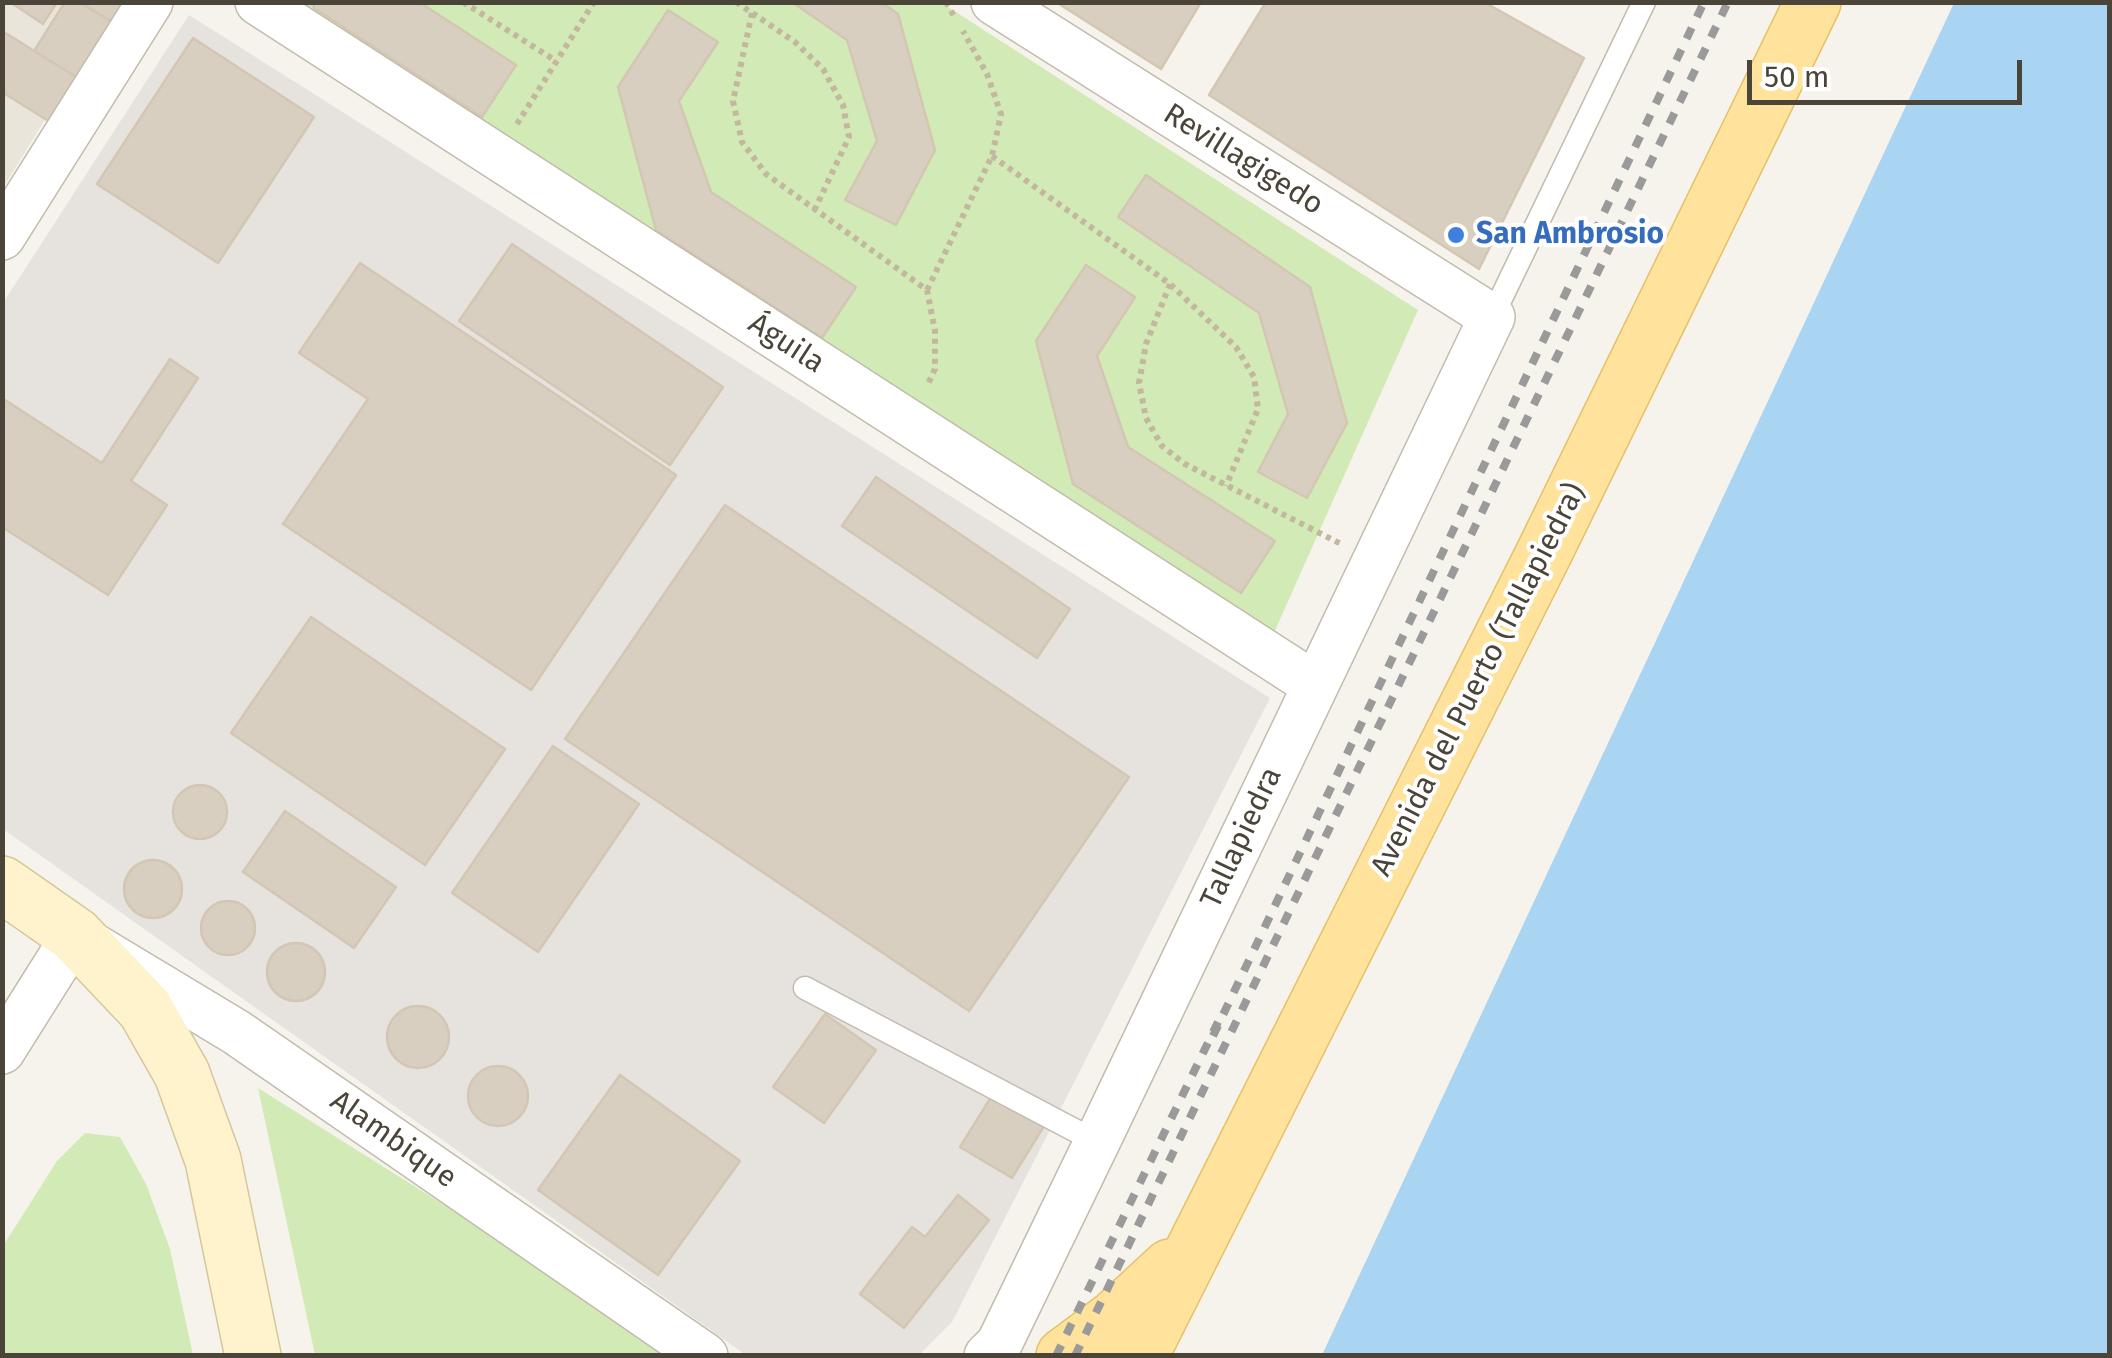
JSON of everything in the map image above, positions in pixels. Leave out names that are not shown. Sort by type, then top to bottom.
[{"type":"main road","name":"Avenida del Puerto (Tallapiedra)","points":[[1140,1356],[1544,553],[1813,2]]},
{"type":"main road","points":[[1064,1356],[1114,1318],[1195,1245]]},
{"type":"street","points":[[2,237],[150,2]]},
{"type":"street","name":"Águila","points":[[258,2],[1315,686]]},
{"type":"street","name":"Revillagigedo","points":[[994,2],[1492,318]]},
{"type":"street","name":"Tallapiedra","points":[[987,1356],[999,1344],[1492,318]]},
{"type":"street","name":"Alambique","points":[[2,884],[74,935],[236,1032],[705,1356]]},
{"type":"street","points":[[2,1050],[74,935]]},
{"type":"street","name":"Alambique","points":[[74,935],[145,1009],[182,1074],[213,1160],[252,1356]]},
{"type":"lane","points":[[1492,318],[1644,2]]},
{"type":"lane","points":[[805,988],[1097,1142]]},
{"type":"path","points":[[496,157],[594,2]]},
{"type":"path","points":[[736,2],[794,42],[823,69],[843,105],[849,137],[814,211]]},
{"type":"path","points":[[910,424],[934,368],[935,331],[926,290],[992,156],[1001,114],[987,74],[946,2]]},
{"type":"path","points":[[467,3],[556,61]]},
{"type":"path","points":[[752,13],[733,101],[742,142],[766,174],[926,290]]},
{"type":"path","points":[[992,156],[1170,284],[1236,347],[1254,377],[1258,409],[1226,486]]},
{"type":"path","points":[[1170,284],[1146,344],[1139,383],[1146,418],[1162,446],[1226,486],[1375,561]]},
{"type":"shaded area","points":[[3,3],[116,3],[3,188]]},
{"type":"shaded area","points":[[189,15],[1270,698],[952,1322],[919,1355],[746,1355],[3,829],[3,303]]},
{"type":"green space","points":[[291,3],[942,3],[1418,310],[1273,635]]},
{"type":"green space","points":[[258,1088],[559,1277],[672,1355],[315,1355]]},
{"type":"green space","points":[[85,1133],[120,1137],[146,1184],[170,1249],[193,1355],[3,1355],[3,1246],[57,1161]]},
{"type":"water","points":[[1954,3],[2109,3],[2109,1355],[1322,1355]]},
{"type":"building","points":[[10,2],[57,2],[43,24]]},
{"type":"building","points":[[65,2],[79,2],[113,23],[78,78],[34,51]]},
{"type":"building","points":[[80,2],[126,2],[113,23]]},
{"type":"building","points":[[313,2],[419,2],[516,65],[482,117],[314,8]]},
{"type":"building","points":[[792,2],[881,2],[898,14],[935,150],[896,225],[845,200],[877,141],[847,40]]},
{"type":"building","points":[[1056,2],[1201,2],[1161,69]]},
{"type":"building","points":[[1266,2],[1484,2],[1584,58],[1479,269],[1209,95]]},
{"type":"building","points":[[668,10],[718,42],[679,101],[711,192],[856,287],[822,338],[656,230],[618,87]]},
{"type":"building","points":[[2,31],[78,78],[50,122],[2,92]]},
{"type":"building","points":[[193,38],[314,117],[218,263],[97,184]]},
{"type":"building","points":[[1146,175],[1310,287],[1347,423],[1307,498],[1258,472],[1288,414],[1259,313],[1118,217]]},
{"type":"building","points":[[512,244],[723,387],[670,465],[459,321]]},
{"type":"building","points":[[360,263],[676,475],[531,690],[283,524],[368,399],[299,353]]},
{"type":"building","points":[[1086,265],[1135,297],[1097,356],[1128,447],[1275,541],[1241,593],[1073,484],[1036,341]]},
{"type":"building","points":[[170,359],[198,378],[131,481],[167,505],[108,595],[2,527],[2,398],[102,463]]},
{"type":"building","points":[[876,477],[1070,609],[1037,658],[842,526]]},
{"type":"building","points":[[725,505],[1129,777],[969,1011],[565,739]]},
{"type":"building","points":[[311,617],[505,749],[425,865],[231,733]]},
{"type":"building","points":[[553,746],[639,804],[538,952],[452,893]]},
{"type":"building","points":[[200,785],[219,793],[227,812],[219,831],[200,839],[181,831],[173,812],[181,793]]},
{"type":"building","points":[[285,811],[396,887],[354,948],[243,872]]},
{"type":"building","points":[[153,860],[173,869],[182,889],[173,909],[153,918],[133,909],[124,889],[133,869]]},
{"type":"building","points":[[228,901],[247,909],[255,928],[247,947],[228,955],[209,947],[201,928],[209,909]]},
{"type":"building","points":[[296,943],[316,952],[325,972],[316,992],[296,1001],[276,992],[267,972],[276,952]]},
{"type":"building","points":[[418,1006],[440,1015],[449,1037],[440,1059],[418,1068],[396,1059],[387,1037],[396,1015]]},
{"type":"building","points":[[825,1014],[876,1050],[824,1123],[773,1087]]},
{"type":"building","points":[[498,1066],[519,1075],[528,1096],[519,1117],[498,1126],[477,1117],[468,1096],[477,1075]]},
{"type":"building","points":[[620,1075],[740,1161],[658,1275],[538,1190]]},
{"type":"building","points":[[993,1094],[1044,1126],[1012,1178],[960,1147]]},
{"type":"building","points":[[958,1195],[989,1220],[904,1328],[860,1294],[912,1227],[925,1237]]},
{"type":"railway","points":[[1213,1036],[1704,2]]},
{"type":"railway","points":[[1075,1356],[1728,2]]},
{"type":"railway","points":[[1056,1356],[1218,1022]]},
{"type":"place","name":"San Ambrosio","points":[[1456,235]]}]
